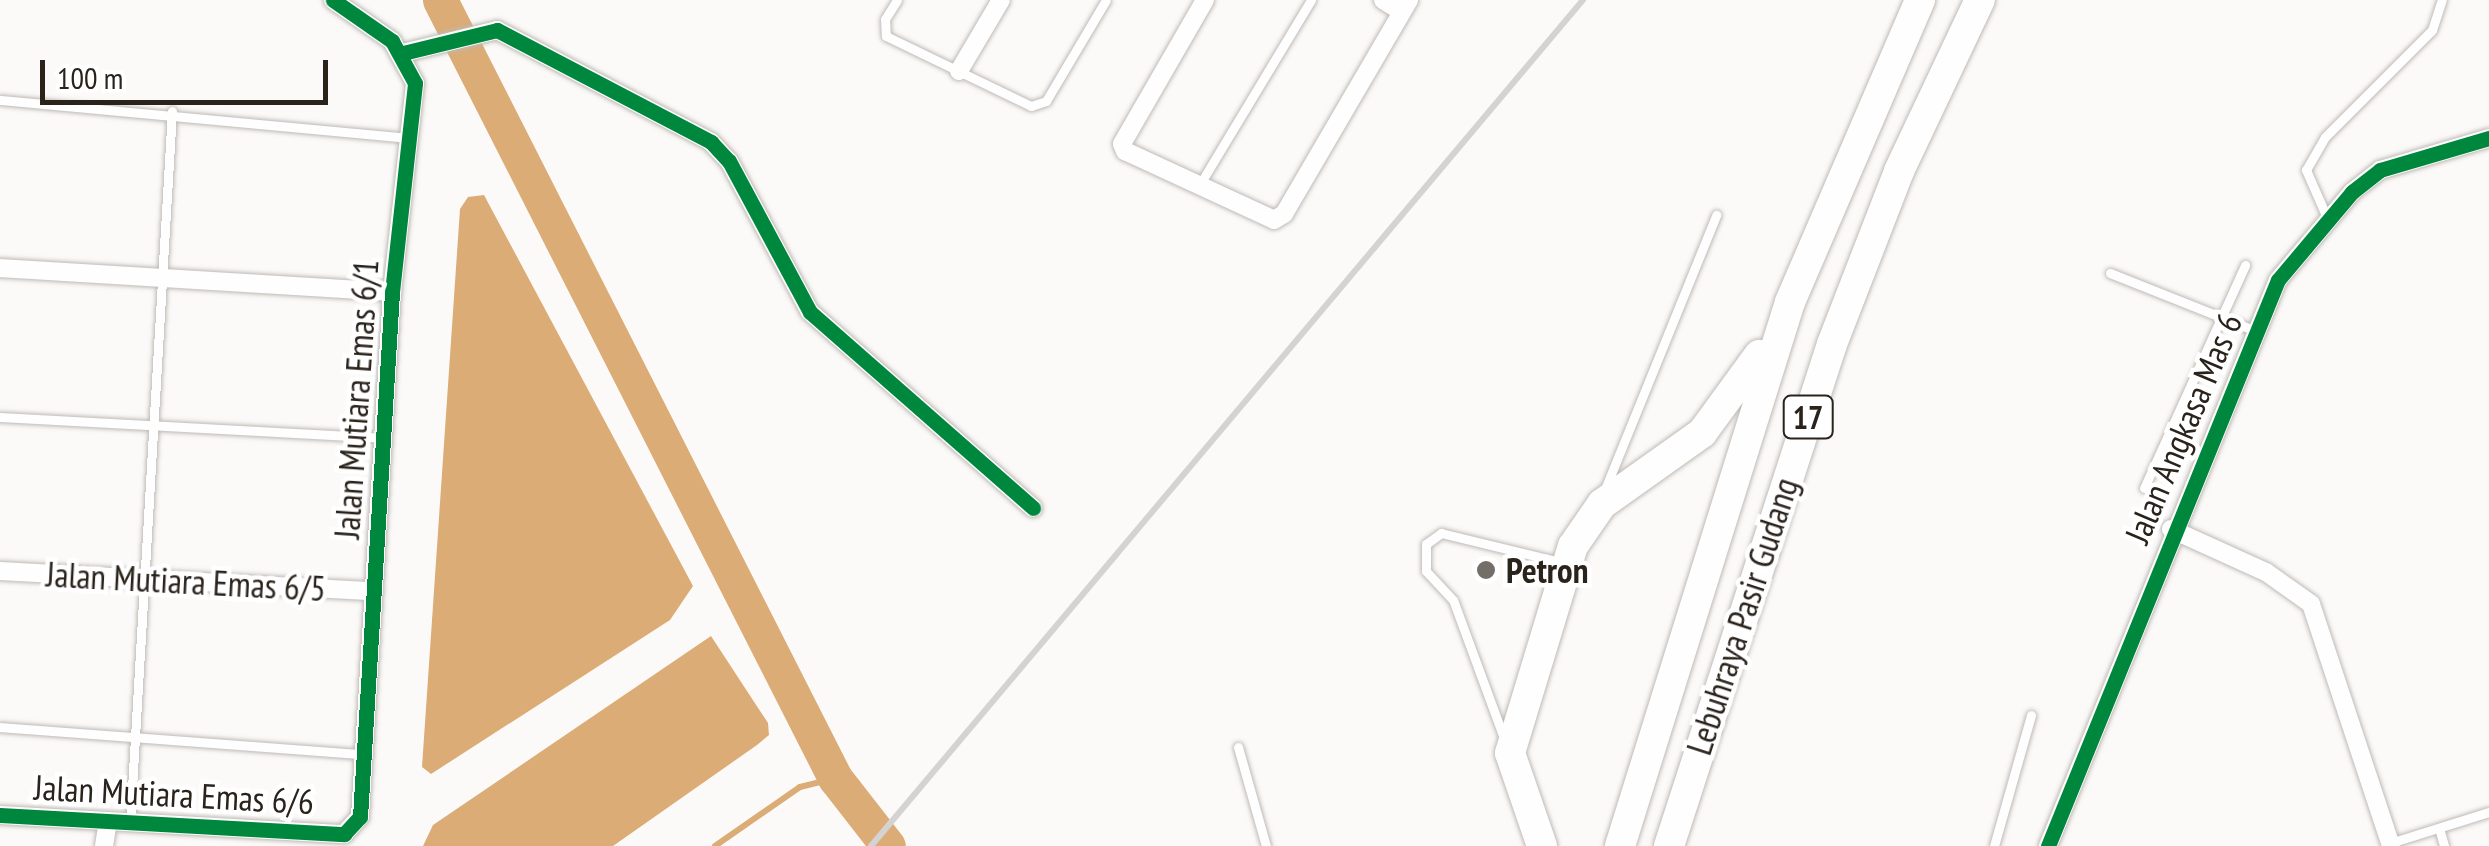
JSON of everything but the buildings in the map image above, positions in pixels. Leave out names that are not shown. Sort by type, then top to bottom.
[{"type":"highway","name":"Lebuhraya Pasir Gudang","points":[[1620,846],[1790,302],[1920,0]]},
{"type":"highway","name":"Lebuhraya Pasir Gudang","points":[[1670,846],[1832,344],[1899,171],[1980,0]]},
{"type":"highway","points":[[1542,846],[1511,757],[1567,564],[1596,510],[1702,434],[1790,302]]},
{"type":"street","points":[[333,0],[403,53],[474,31],[497,30],[719,148],[810,312],[1032,508]]},
{"type":"street","points":[[959,71],[1001,0]]},
{"type":"street","points":[[1204,0],[1122,144],[1199,187],[1280,218],[1405,6],[1383,0]]},
{"type":"street","name":"Jalan Mutiara Emas 6/1","points":[[344,834],[360,817],[392,292],[416,83],[403,53]]},
{"type":"street","name":"Jalan Angkasa Mas 6","points":[[2048,846],[2171,530],[2278,280],[2328,220],[2380,170],[2489,138]]},
{"type":"street","points":[[0,268],[392,292]]},
{"type":"street","points":[[2171,530],[2266,572],[2311,604],[2391,844]]},
{"type":"street","name":"Jalan Mutiara Emas 6/5","points":[[0,571],[372,590]]},
{"type":"street","name":"Jalan Mutiara Emas 6/6","points":[[0,814],[344,834]]},
{"type":"street","points":[[104,846],[108,821]]},
{"type":"lane","points":[[897,0],[885,19],[886,36],[1039,106],[1106,0]]},
{"type":"lane","points":[[1199,187],[1311,0]]},
{"type":"lane","points":[[2328,220],[2306,170],[2325,137],[2432,30],[2442,0]]},
{"type":"lane","points":[[0,100],[172,112],[410,138]]},
{"type":"lane","points":[[130,822],[138,738],[143,578],[172,112]]},
{"type":"lane","points":[[1596,510],[1716,215]]},
{"type":"lane","points":[[2144,488],[2245,266]]},
{"type":"lane","points":[[2110,274],[2256,331]]},
{"type":"lane","points":[[0,417],[382,438]]},
{"type":"lane","points":[[1511,757],[1454,600],[1426,571],[1426,544],[1441,533],[1567,564]]},
{"type":"lane","points":[[1994,846],[2031,715]]},
{"type":"lane","points":[[0,727],[361,754]]},
{"type":"lane","points":[[1238,747],[1266,846]]},
{"type":"lane","points":[[2391,844],[2489,812]]},
{"type":"lane","points":[[2439,828],[2444,846]]},
{"type":"shaded area","points":[[484,195],[693,586],[670,620],[431,774],[422,767],[460,209],[468,197]]},
{"type":"shaded area","points":[[711,636],[768,723],[769,735],[757,745],[613,846],[423,846],[433,825]]},
{"type":"waterway","points":[[440,0],[835,778],[888,846]]},
{"type":"waterway","points":[[715,846],[800,787],[835,778]]},
{"type":"railway","points":[[871,846],[1583,0]]},
{"type":"cycle path","points":[[0,815],[344,834],[360,817],[392,292],[415,83],[392,41],[333,0]]},
{"type":"cycle path","points":[[403,53],[497,30],[711,142],[729,161],[810,312],[1033,508]]},
{"type":"cycle path","points":[[2048,846],[2278,280],[2352,192],[2380,170],[2489,138]]},
{"type":"place","name":"Petron","points":[[1486,570]]}]
